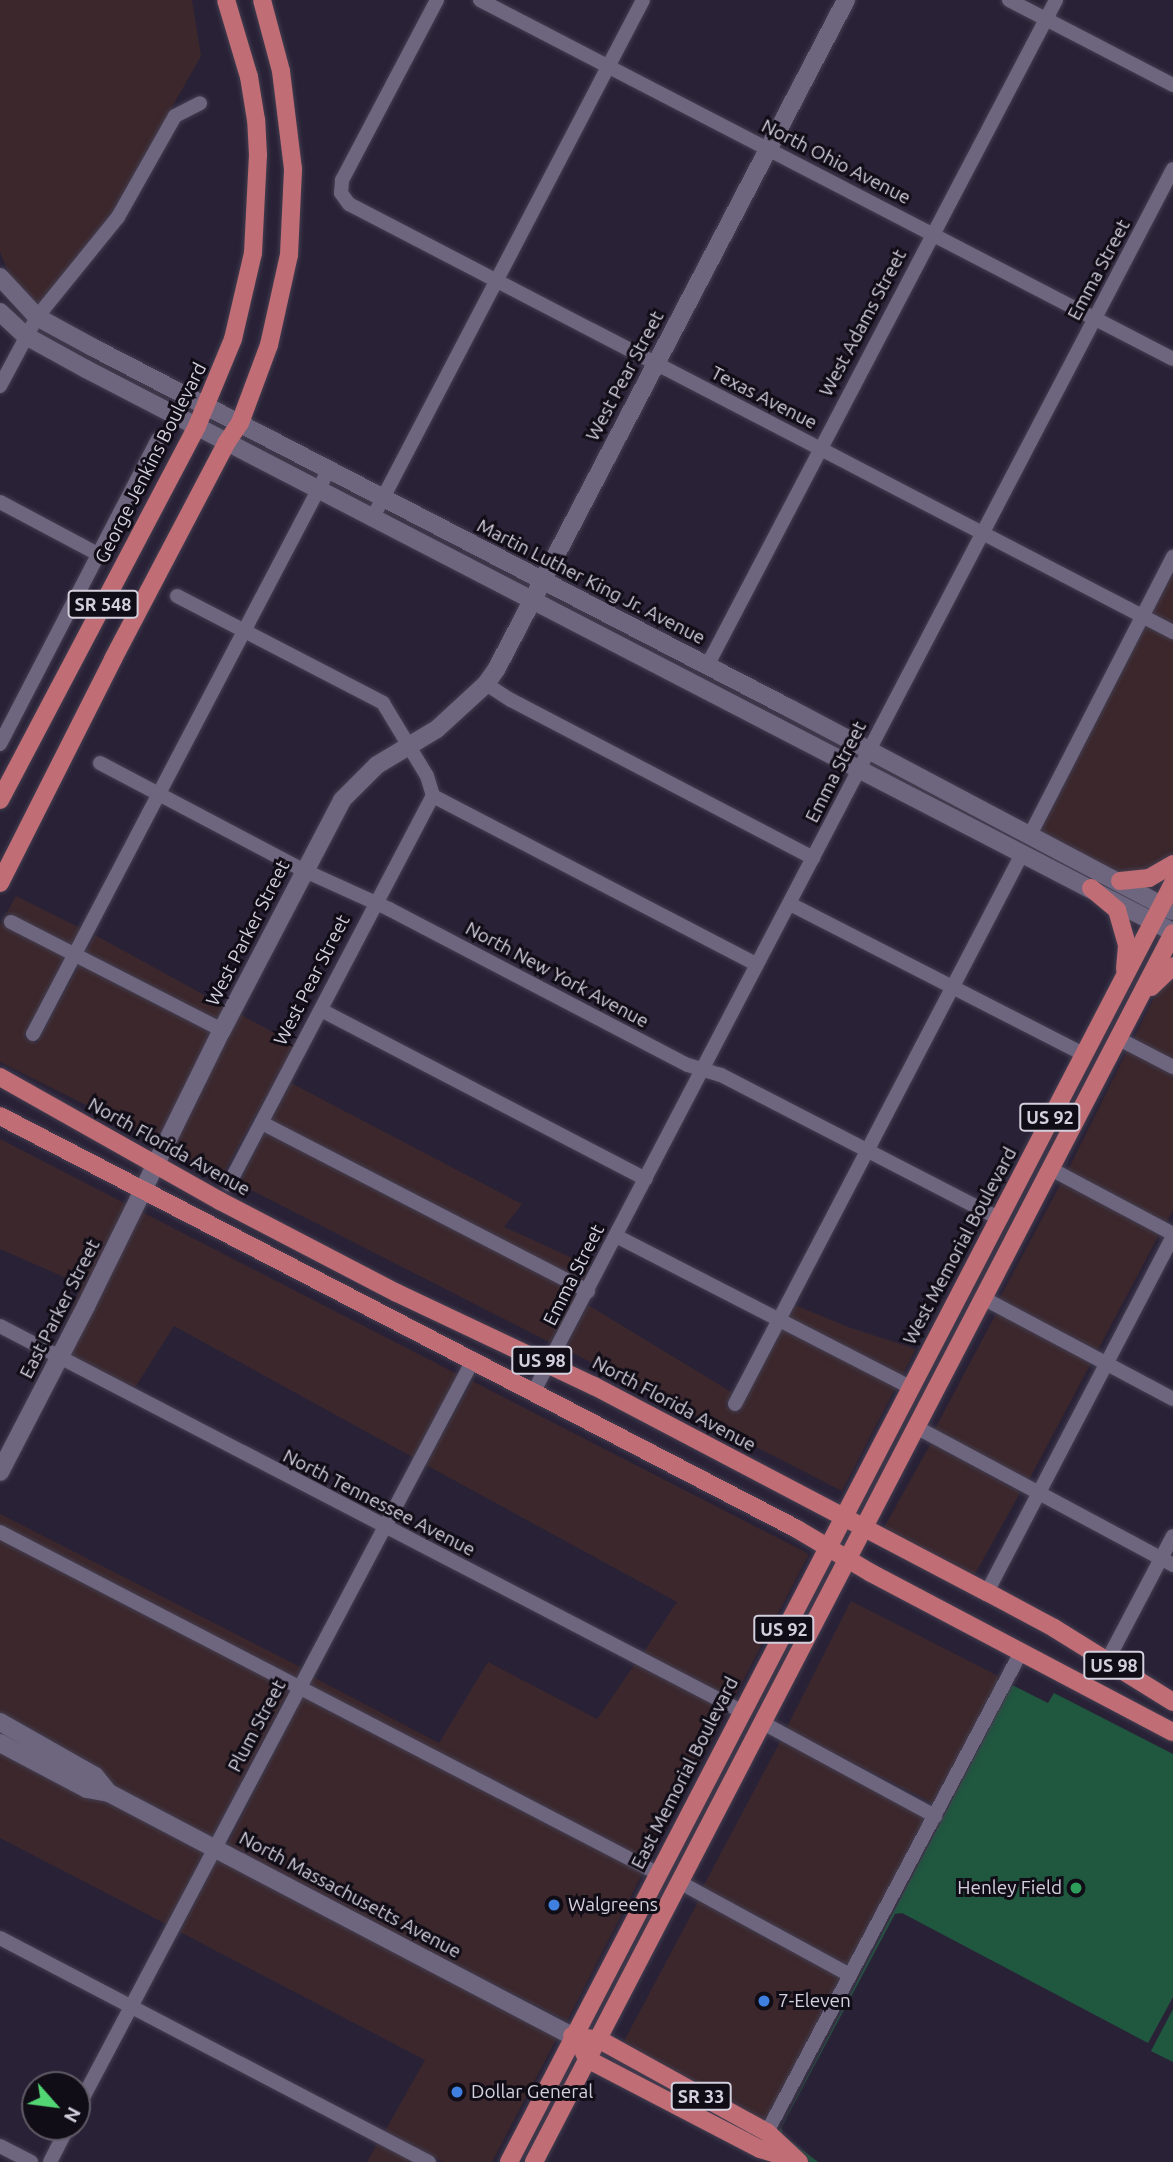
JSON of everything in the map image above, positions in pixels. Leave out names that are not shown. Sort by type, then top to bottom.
[{"type":"main road","name":"George Jenkins Boulevard","points":[[0,800],[197,426],[233,339],[246,295],[257,212],[256,120],[249,77],[226,0]]},
{"type":"main road","name":"SR 548","points":[[0,883],[227,442],[240,423],[269,345],[281,302],[293,212],[290,119],[281,71],[262,0]]},
{"type":"main road","name":"West Pear Street","points":[[409,745],[437,729],[486,684],[846,0]]},
{"type":"main road","name":"Martin Luther King Jr. Avenue","points":[[0,277],[37,317],[541,582],[1120,881],[1163,912],[1173,932]]},
{"type":"main road","name":"Martin Luther King Jr. Avenue","points":[[0,312],[26,336],[372,519],[860,771],[1091,888],[1163,912]]},
{"type":"main road","name":"West Parker Street","points":[[155,1165],[303,870],[342,800],[377,765],[409,745]]},
{"type":"main road","points":[[1120,881],[1149,878],[1173,864]]},
{"type":"main road","name":"West Memorial Boulevard","points":[[842,1516],[1083,1054],[1125,975],[1163,912],[1173,883]]},
{"type":"main road","points":[[1091,888],[1117,910],[1121,919],[1127,946],[1125,975]]},
{"type":"main road","name":"US 92","points":[[534,2162],[985,1299],[1173,932]]},
{"type":"main road","points":[[1141,996],[1173,966]]},
{"type":"main road","name":"North Florida Avenue","points":[[0,1077],[155,1165],[397,1293],[549,1364],[987,1592],[1173,1702]]},
{"type":"main road","name":"US 98","points":[[0,1116],[827,1547],[1173,1732]]},
{"type":"main road","name":"East Parker Street","points":[[0,1472],[155,1165]]},
{"type":"main road","name":"East Memorial Boulevard","points":[[509,2162],[842,1516]]},
{"type":"main road","points":[[984,1632],[1016,1639],[1173,1724]]},
{"type":"main road","name":"North Massachusetts Avenue","points":[[0,1722],[95,1776],[109,1793]]},
{"type":"main road","name":"North Massachusetts Avenue","points":[[0,1743],[87,1789],[109,1793],[572,2036]]},
{"type":"main road","name":"SR 33","points":[[572,2036],[600,2040],[767,2132],[798,2161]]},
{"type":"main road","name":"SR 33","points":[[572,2036],[589,2060],[760,2150],[798,2161]]},
{"type":"street","name":"Texas Avenue","points":[[437,0],[342,180],[341,193],[349,204],[1173,632]]},
{"type":"street","name":"North Ohio Avenue","points":[[480,0],[1173,359]]},
{"type":"street","points":[[372,519],[643,0]]},
{"type":"street","points":[[1009,0],[1173,85]]},
{"type":"street","name":"West Adams Street","points":[[707,666],[1056,0]]},
{"type":"street","points":[[0,386],[37,317],[118,217],[175,116],[200,103]]},
{"type":"street","name":"Emma Street","points":[[533,1393],[1173,169]]},
{"type":"street","points":[[0,744],[158,439]]},
{"type":"street","points":[[33,1034],[77,955],[328,471]]},
{"type":"street","points":[[0,502],[98,554]]},
{"type":"street","points":[[1030,835],[1173,557]]},
{"type":"street","points":[[177,596],[383,703],[427,776],[433,796],[757,965]]},
{"type":"street","points":[[486,684],[813,858]]},
{"type":"street","points":[[0,710],[14,718]]},
{"type":"street","name":"North New York Avenue","points":[[100,763],[303,870],[401,915],[688,1065],[721,1074],[866,1152],[998,1218]]},
{"type":"street","name":"West Pear Street","points":[[229,1184],[433,796]]},
{"type":"street","points":[[735,1404],[1022,854]]},
{"type":"street","points":[[790,904],[1083,1054]]},
{"type":"street","points":[[12,922],[222,1030]]},
{"type":"street","points":[[321,1010],[646,1179]]},
{"type":"street","points":[[1119,1039],[1173,1067]]},
{"type":"street","points":[[262,1123],[588,1291]]},
{"type":"street","points":[[987,1592],[1173,1235],[1051,1169]]},
{"type":"street","points":[[616,1237],[910,1387]]},
{"type":"street","points":[[985,1299],[1173,1399]]},
{"type":"street","name":"North Tennessee Avenue","points":[[0,1326],[384,1528],[741,1711]]},
{"type":"street","name":"Plum Street","points":[[91,2083],[472,1362]]},
{"type":"street","points":[[916,1427],[1167,1562]]},
{"type":"street","points":[[0,1532],[657,1873]]},
{"type":"street","points":[[1107,1661],[1167,1562],[1173,1536]]},
{"type":"street","points":[[767,2132],[1021,1652]]},
{"type":"street","points":[[763,1723],[935,1816]]},
{"type":"street","points":[[681,1883],[850,1975]]},
{"type":"street","points":[[0,1938],[429,2162]]},
{"type":"street","points":[[50,2162],[61,2141]]},
{"type":"street","points":[[0,2146],[31,2162]]},
{"type":"shaded area","points":[[0,0],[192,0],[201,56],[112,213],[38,305],[13,283],[0,252]]},
{"type":"shaded area","points":[[1173,573],[1173,625],[1152,614]]},
{"type":"shaded area","points":[[1146,625],[1173,639],[1173,854],[1146,872],[1121,875],[1040,833]]},
{"type":"shaded area","points":[[16,896],[82,929],[74,946],[8,913],[3,924],[68,957],[24,1037],[37,1043],[80,963],[213,1032],[159,1142],[0,1062],[0,925]]},
{"type":"shaded area","points":[[95,935],[226,1007],[218,1021],[86,952]]},
{"type":"shaded area","points":[[1173,975],[1173,1060],[1133,1040],[1158,990]]},
{"type":"shaded area","points":[[238,1013],[295,1045],[221,1177],[164,1146]]},
{"type":"shaded area","points":[[1127,1051],[1173,1074],[1173,1210],[1166,1223],[1068,1170]]},
{"type":"shaded area","points":[[291,1083],[522,1204],[504,1227],[592,1267],[584,1282],[271,1121]]},
{"type":"shaded area","points":[[265,1132],[579,1292],[552,1343],[239,1184]]},
{"type":"shaded area","points":[[0,1139],[128,1205],[55,1348],[82,1285],[0,1249]]},
{"type":"shaded area","points":[[1062,1181],[1160,1233],[1097,1351],[999,1299]]},
{"type":"shaded area","points":[[140,1211],[459,1375],[414,1458],[174,1326],[134,1389],[69,1355]]},
{"type":"shaded area","points":[[588,1305],[733,1393],[726,1406],[738,1412],[782,1329],[896,1387],[842,1491],[565,1349]]},
{"type":"shaded area","points":[[795,1305],[848,1327],[916,1349],[902,1376],[787,1318]]},
{"type":"shaded area","points":[[997,1312],[1091,1362],[1029,1480],[935,1429]]},
{"type":"shaded area","points":[[472,1381],[809,1554],[733,1700],[643,1653],[677,1602],[426,1465]]},
{"type":"shaded area","points":[[931,1443],[1020,1492],[972,1579],[883,1530]]},
{"type":"shaded area","points":[[0,1514],[301,1667],[296,1677],[0,1526]]},
{"type":"shaded area","points":[[0,1539],[290,1690],[211,1839],[116,1790],[0,1715]]},
{"type":"shaded area","points":[[851,1601],[1000,1677],[935,1804],[786,1728]]},
{"type":"shaded area","points":[[488,1662],[597,1719],[635,1664],[727,1711],[649,1861],[308,1685],[313,1677],[439,1743]]},
{"type":"shaded area","points":[[303,1696],[644,1870],[567,2021],[226,1847]]},
{"type":"shaded area","points":[[781,1740],[927,1817],[848,1965],[703,1887]]},
{"type":"shaded area","points":[[0,1750],[106,1799],[205,1850],[168,1925],[0,1838]]},
{"type":"shaded area","points":[[218,1857],[558,2036],[492,2162],[443,2162],[385,2131],[425,2060],[180,1932]]},
{"type":"shaded area","points":[[699,1900],[842,1976],[764,2123],[621,2047]]},
{"type":"shaded area","points":[[378,2142],[416,2162],[367,2162]]},
{"type":"green space","name":"Henley Field","points":[[1012,1685],[1048,1703],[1054,1693],[1173,1754],[1173,1997],[1148,2043],[902,1913],[895,1914],[781,2128],[783,2135],[818,2162],[809,2162],[778,2133]]},
{"type":"green space","points":[[1173,2009],[1173,2062],[1151,2051]]},
{"type":"place","name":"Henley Field","points":[[1076,1888]]},
{"type":"place","name":"Walgreens","points":[[554,1905]]},
{"type":"place","name":"7-Eleven","points":[[764,2001]]},
{"type":"place","name":"Dollar General","points":[[457,2092]]}]
